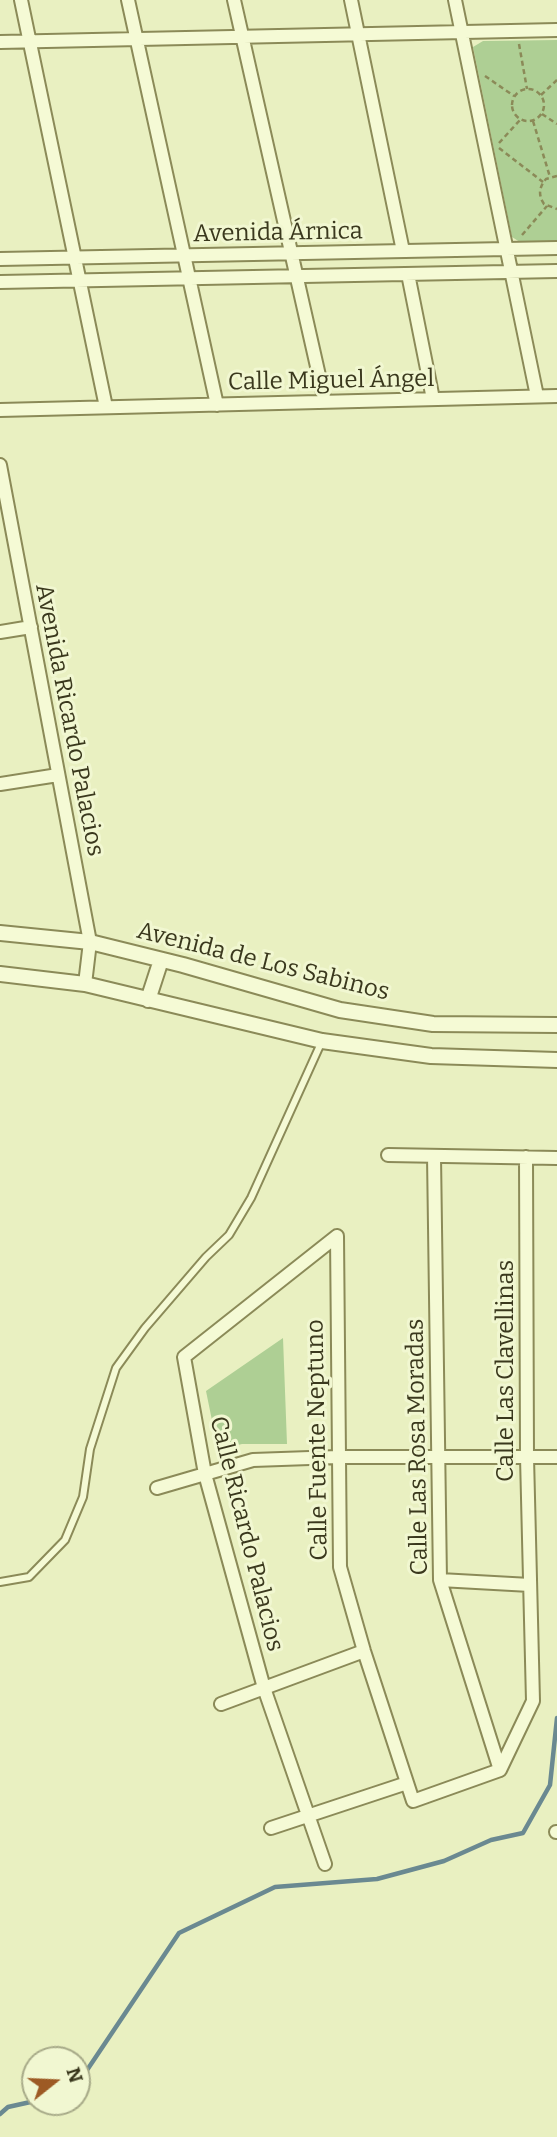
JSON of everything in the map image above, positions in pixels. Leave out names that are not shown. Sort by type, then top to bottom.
[{"type":"street","points":[[21,0],[106,407]]},
{"type":"street","points":[[128,0],[217,405]]},
{"type":"street","points":[[234,0],[325,402]]},
{"type":"street","points":[[351,0],[404,251]]},
{"type":"street","points":[[455,0],[511,245],[512,271],[537,397]]},
{"type":"street","points":[[0,42],[557,30]]},
{"type":"street","name":"Avenida Árnica","points":[[0,259],[404,251],[511,245],[557,248]]},
{"type":"street","name":"Avenida Árnica","points":[[0,282],[557,271]]},
{"type":"street","points":[[408,274],[433,399]]},
{"type":"street","name":"Calle Miguel Ángel","points":[[0,410],[557,396]]},
{"type":"street","name":"Avenida Ricardo Palacios","points":[[0,465],[90,942],[85,984]]},
{"type":"street","points":[[0,632],[31,627]]},
{"type":"street","points":[[0,784],[58,775]]},
{"type":"street","name":"Avenida de Los Sabinos","points":[[0,933],[90,942],[340,1010],[433,1024],[557,1025]]},
{"type":"street","points":[[148,1000],[160,960]]},
{"type":"street","points":[[0,974],[85,984],[322,1041],[431,1056],[557,1060]]},
{"type":"street","points":[[388,1155],[557,1158]]},
{"type":"street","name":"Calle Las Rosa Moradas","points":[[434,1156],[440,1580],[500,1770]]},
{"type":"street","name":"Calle Las Clavellinas","points":[[500,1770],[533,1701],[527,1457],[526,1157]]},
{"type":"street","name":"Calle Fuente Neptuno","points":[[337,1236],[340,1567],[364,1651],[413,1801],[500,1770]]},
{"type":"street","name":"Calle Ricardo Palacios","points":[[326,1864],[264,1688],[205,1474],[184,1357],[337,1236]]},
{"type":"street","points":[[157,1488],[253,1460],[338,1457],[557,1457]]},
{"type":"street","points":[[440,1580],[530,1585]]},
{"type":"street","points":[[221,1703],[364,1651]]},
{"type":"street","points":[[271,1828],[407,1783]]},
{"type":"lane","points":[[0,1582],[29,1577],[65,1540],[83,1497],[90,1449],[116,1368],[145,1328],[206,1257],[229,1235],[251,1198],[322,1041]]},
{"type":"path","points":[[519,43],[527,89]]},
{"type":"path","points":[[482,74],[514,96]]},
{"type":"path","points":[[541,95],[557,80]]},
{"type":"path","points":[[527,89],[541,95],[544,105],[542,114],[533,121],[520,120],[513,112],[514,96],[527,89]]},
{"type":"path","points":[[542,114],[557,124]]},
{"type":"path","points":[[520,120],[497,146],[543,182]]},
{"type":"path","points":[[533,121],[550,177]]},
{"type":"path","points":[[557,176],[543,182],[540,194],[547,206],[557,209]]},
{"type":"path","points":[[511,245],[547,206]]},
{"type":"green space","points":[[557,40],[557,243],[523,244],[512,237],[473,47],[483,41]]},
{"type":"green space","points":[[283,1338],[287,1444],[242,1444],[218,1450],[206,1391]]},
{"type":"waterway","points":[[91,2064],[179,1933],[275,1887],[377,1879],[444,1861],[491,1840],[523,1833],[550,1785],[557,1718]]},
{"type":"waterway","points":[[0,2114],[8,2107],[21,2104]]}]
